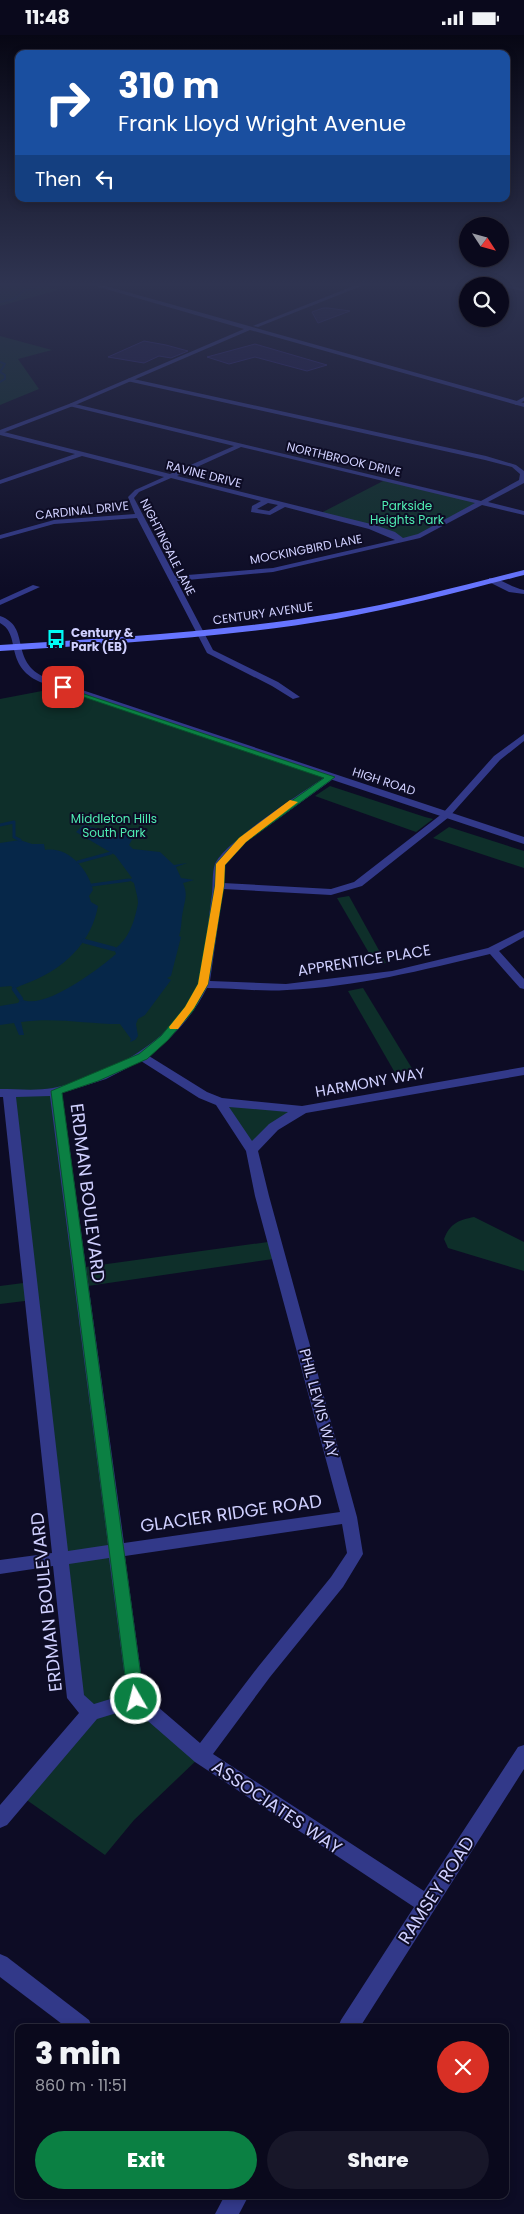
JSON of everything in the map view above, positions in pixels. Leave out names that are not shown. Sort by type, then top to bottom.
[{"type":"main road","name":"CENTURY AVENUE","points":[[0,648],[201,634],[344,614],[524,572]]},
{"type":"street","points":[[0,433],[118,385]]},
{"type":"street","name":"MOCKINGBIRD LANE","points":[[150,385],[506,464],[520,469],[524,474],[523,479],[423,535],[273,569],[172,579]]},
{"type":"street","points":[[460,385],[522,401]]},
{"type":"street","points":[[464,385],[522,401]]},
{"type":"street","name":"NORTHBROOK DRIVE","points":[[71,405],[524,513]]},
{"type":"street","name":"RAVINE DRIVE","points":[[0,433],[372,527],[392,534],[401,540]]},
{"type":"street","name":"NIGHTINGALE LANE","points":[[239,445],[169,476],[130,498],[210,651],[219,658],[279,684],[296,697]]},
{"type":"street","points":[[0,482],[81,454]]},
{"type":"street","points":[[266,501],[254,507],[253,511],[270,513],[284,505]]},
{"type":"street","name":"CARDINAL DRIVE","points":[[0,537],[54,522],[138,516]]},
{"type":"street","points":[[492,580],[512,590],[524,592]]},
{"type":"street","points":[[0,603],[36,587]]},
{"type":"street","name":"HIGH ROAD","points":[[0,619],[11,626],[18,647],[19,659],[27,671],[50,683],[524,841]]},
{"type":"street","points":[[219,886],[331,892],[358,884],[456,807],[497,758],[524,737]]},
{"type":"street","points":[[513,745],[524,749]]},
{"type":"street","points":[[5,1093],[56,1091],[94,1078],[143,1057],[171,1031],[189,1008],[203,984],[219,886],[220,864],[242,840],[331,777]]},
{"type":"street","name":"APPRENTICE PLACE","points":[[203,984],[286,987],[337,983],[392,974],[492,951],[524,933]]},
{"type":"street","points":[[492,951],[524,986]]},
{"type":"street","points":[[143,1057],[203,1095],[220,1102]]},
{"type":"street","name":"HARMONY WAY","points":[[220,1102],[302,1110],[524,1071]]},
{"type":"street","name":"ERDMAN BOULEVARD","points":[[56,1091],[136,1699]]},
{"type":"street","name":"ERDMAN BOULEVARD","points":[[5,1093],[76,1698],[91,1713]]},
{"type":"street","name":"PHIL LEWIS WAY","points":[[201,1756],[264,1672],[338,1581],[355,1553],[348,1517],[262,1196],[252,1151],[220,1102]]},
{"type":"street","points":[[252,1151],[262,1135],[278,1122],[302,1110]]},
{"type":"street","name":"GLACIER RIDGE ROAD","points":[[0,1567],[348,1517]]},
{"type":"street","points":[[0,1819],[91,1713],[136,1699]]},
{"type":"street","name":"ASSOCIATES WAY","points":[[136,1699],[201,1756],[426,1905]]},
{"type":"street","name":"RAMSEY ROAD","points":[[350,2024],[524,1753]]},
{"type":"street","points":[[0,1964],[78,2024]]},
{"type":"street","points":[[226,2214],[235,2199]]},
{"type":"green space","points":[[0,385],[36,385],[39,389],[0,405]]},
{"type":"green space","name":"Parkside Heights Park","points":[[385,480],[481,503],[423,535],[401,540],[392,534],[319,514]]},
{"type":"green space","name":"Middleton Hills South Park","points":[[63,687],[331,777],[242,840],[220,864],[203,984],[189,1008],[143,1057],[56,1091],[78,1268],[275,1241],[280,1258],[81,1287],[136,1699],[201,1756],[134,1820],[105,1855],[21,1796],[91,1713],[76,1698],[33,1300],[0,1304],[0,1286],[31,1282],[9,1094],[0,1093],[0,699]]},
{"type":"green space","points":[[330,786],[433,819],[416,832],[315,796]]},
{"type":"green space","points":[[449,827],[524,851],[524,868],[433,838]]},
{"type":"green space","points":[[349,896],[386,963],[376,965],[337,898]]},
{"type":"green space","points":[[363,988],[416,1075],[398,1078],[348,991]]},
{"type":"green space","points":[[220,1102],[302,1110],[278,1122],[252,1151]]},
{"type":"green space","points":[[474,1217],[524,1242],[524,1271],[448,1248],[444,1239],[449,1229],[459,1221]]},
{"type":"water","points":[[83,825],[127,835],[133,838],[129,845],[133,849],[160,852],[174,865],[187,863],[176,867],[181,878],[194,880],[183,883],[186,897],[179,936],[181,937],[171,976],[167,978],[171,980],[145,1015],[138,1019],[136,1024],[138,1036],[130,1042],[131,1039],[120,1024],[59,1020],[21,1022],[24,1035],[19,1035],[14,1023],[0,1025],[0,1006],[18,1003],[21,999],[31,1001],[43,999],[71,987],[116,954],[114,949],[124,940],[130,929],[138,903],[134,883],[129,880],[132,878],[115,855],[76,832]]},
{"type":"water","points":[[20,840],[32,844],[44,844],[45,850],[53,850],[69,855],[87,874],[93,890],[89,896],[91,902],[98,906],[85,940],[69,958],[50,972],[14,989],[11,986],[0,987],[0,843]]},
{"type":"waterway","points":[[0,825],[14,822],[14,837],[20,840]]},
{"type":"waterway","points":[[78,862],[111,853]]},
{"type":"waterway","points":[[92,885],[129,880]]},
{"type":"waterway","points":[[84,941],[114,949]]},
{"type":"waterway","points":[[14,989],[21,999]]},
{"type":"slow traffic","points":[[174,1027],[189,1008],[203,984],[219,886],[220,864],[242,840],[293,802]]},
{"type":"place","name":"Century & Park (EB)","points":[[56,639]]},
{"type":"route","points":[[63,687],[331,777],[242,840],[220,864],[219,886],[203,984],[189,1008],[164,1038],[143,1057],[94,1078],[56,1091],[136,1699]]}]
